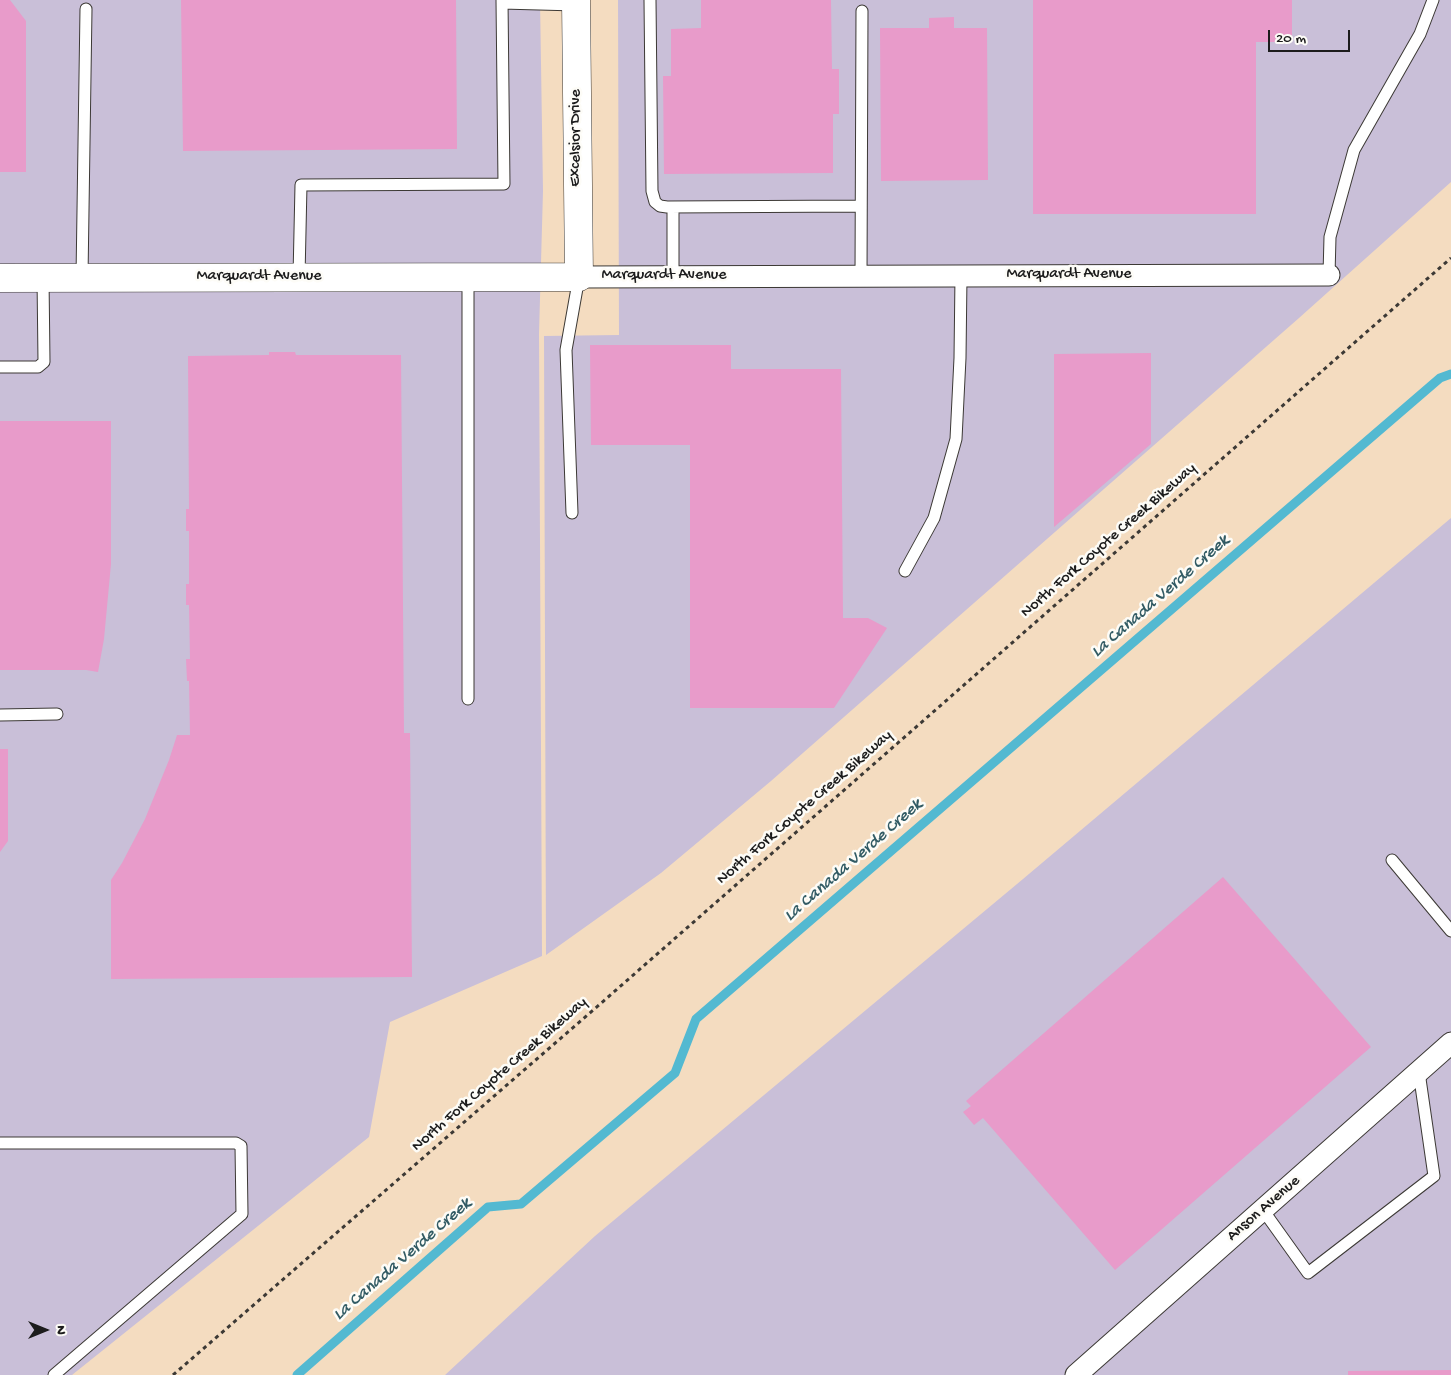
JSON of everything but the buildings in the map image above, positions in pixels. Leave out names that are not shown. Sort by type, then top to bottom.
[{"type":"street","name":"Excelsior Drive","points":[[576,3],[579,277]]},
{"type":"street","name":"Marquardt Avenue","points":[[0,278],[1329,275]]},
{"type":"street","name":"Anson Avenue","points":[[1076,1375],[1451,1043]]},
{"type":"lane","points":[[650,0],[652,191],[655,202],[660,206],[674,207],[861,206]]},
{"type":"lane","points":[[1329,275],[1330,238],[1354,150],[1420,34],[1433,0]]},
{"type":"lane","points":[[299,277],[301,185],[504,184],[502,1],[576,3]]},
{"type":"lane","points":[[82,277],[86,9]]},
{"type":"lane","points":[[861,276],[862,11]]},
{"type":"lane","points":[[674,207],[674,276]]},
{"type":"lane","points":[[905,571],[934,518],[956,439],[960,358],[961,276]]},
{"type":"lane","points":[[0,367],[38,367],[44,362],[43,277]]},
{"type":"lane","points":[[468,277],[468,698]]},
{"type":"lane","points":[[572,513],[566,350],[579,277]]},
{"type":"lane","points":[[0,715],[57,714]]},
{"type":"lane","points":[[1392,860],[1451,931]]},
{"type":"lane","points":[[1263,1210],[1308,1273],[1434,1176],[1419,1072]]},
{"type":"lane","points":[[0,1143],[236,1143],[241,1146],[242,1214],[54,1375]]},
{"type":"path","name":"North Fork Coyote Creek Bikeway","points":[[173,1375],[622,985],[1451,258]]},
{"type":"shaded area","points":[[0,0],[540,0],[543,191],[539,334],[542,956],[390,1022],[369,1137],[72,1375],[0,1375]]},
{"type":"shaded area","points":[[618,0],[1451,0],[1451,182],[1299,318],[771,781],[661,873],[546,955],[544,336],[619,335]]},
{"type":"shaded area","points":[[1451,518],[1451,1375],[445,1375],[595,1236],[1023,879]]},
{"type":"waterway","name":"La Canada Verde Creek","points":[[297,1375],[488,1207],[521,1204],[675,1073],[696,1019],[1440,378],[1451,374]]}]
